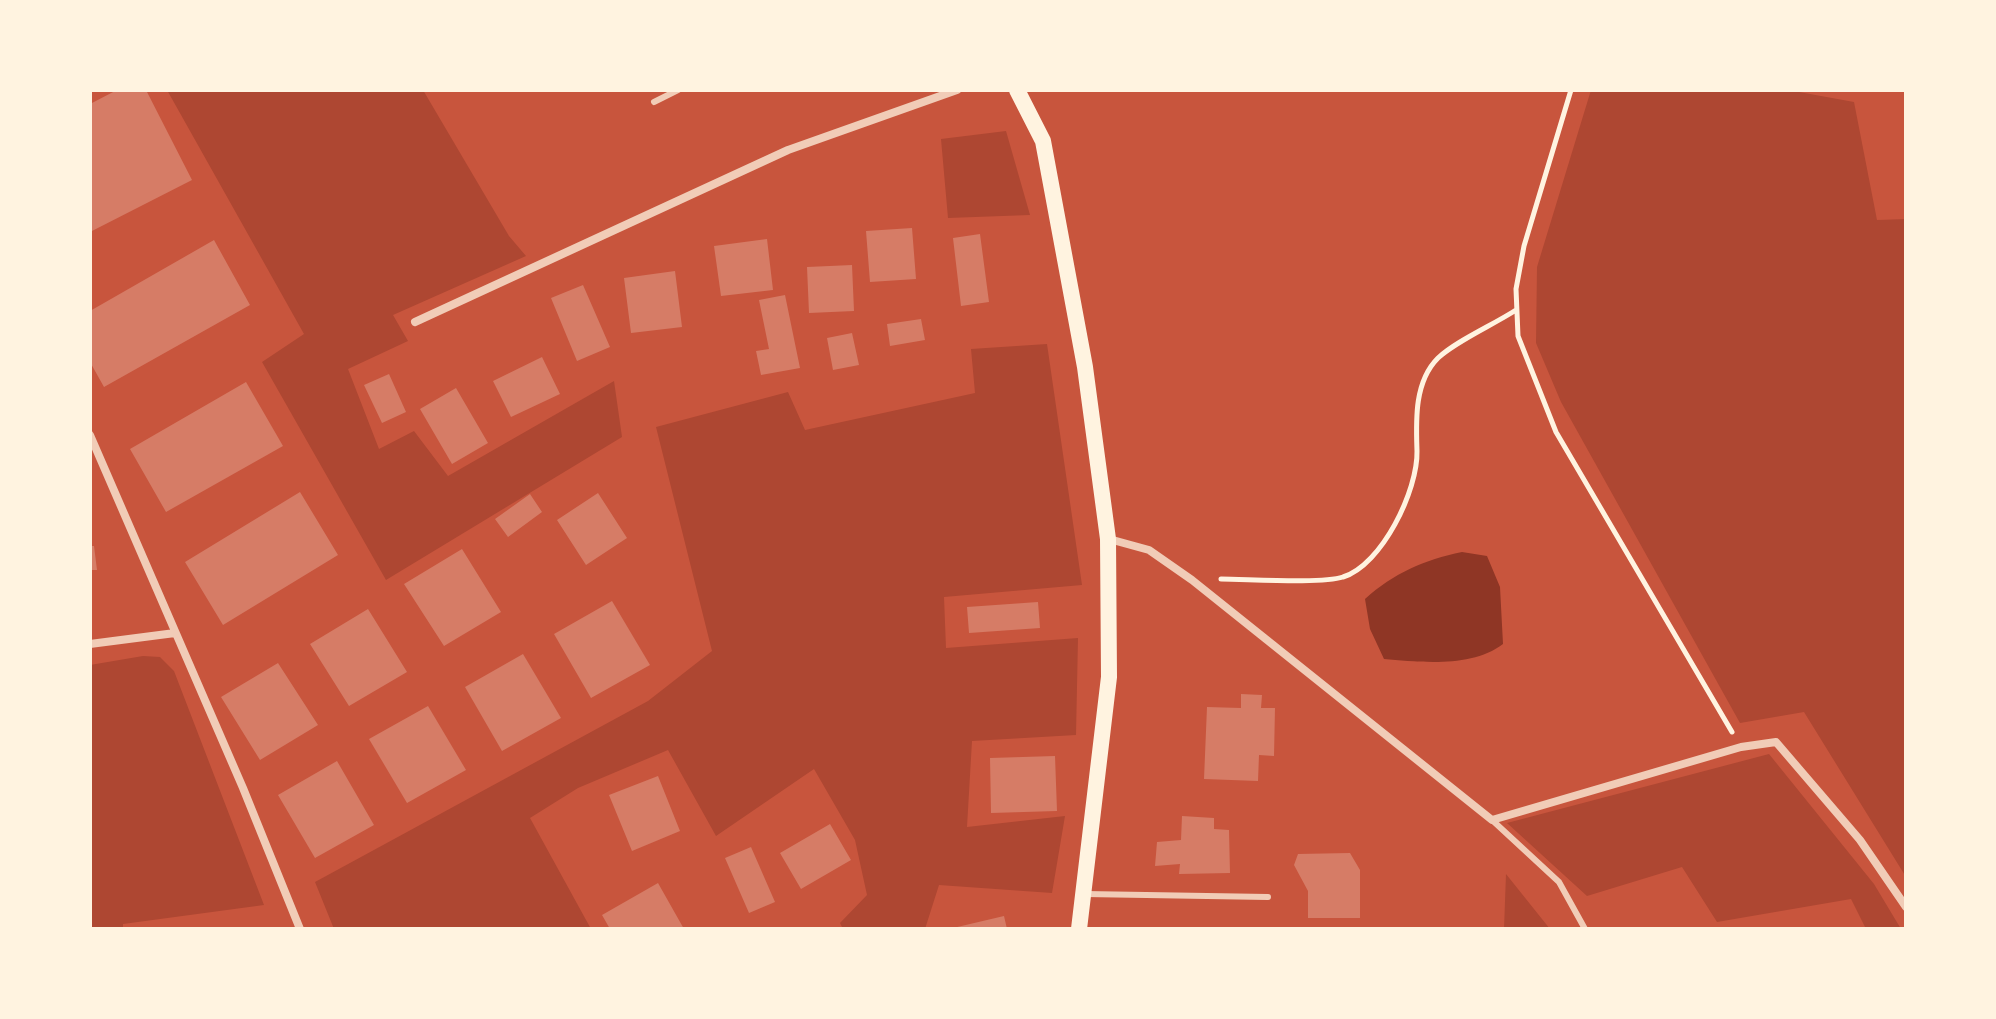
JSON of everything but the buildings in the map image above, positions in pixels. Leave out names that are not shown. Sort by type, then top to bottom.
[{"type":"main road","points":[[1017,90],[1043,141],[1085,367],[1108,539],[1109,677],[1093,831],[1082,894],[1081,928]]},
{"type":"street","points":[[415,322],[788,150],[957,90]]},
{"type":"street","points":[[90,435],[300,929]]},
{"type":"street","points":[[1108,539],[1149,550],[1192,580],[1492,820],[1741,747],[1776,742],[1860,840],[1906,907]]},
{"type":"street","points":[[90,644],[175,633]]},
{"type":"lane","points":[[654,102],[678,90]]},
{"type":"lane","points":[[1492,820],[1559,882],[1585,929]]},
{"type":"lane","points":[[1082,894],[1268,897]]},
{"type":"path","points":[[1571,90],[1524,246],[1516,310],[1518,336],[1556,432],[1741,747]]},
{"type":"path","points":[[1192,580],[1342,578],[1365,565],[1401,517],[1417,456],[1415,419],[1419,394],[1437,359],[1516,310]]},
{"type":"shaded area","points":[[167,90],[423,90],[509,236],[526,256],[393,315],[408,341],[348,369],[379,449],[414,431],[448,476],[614,381],[622,437],[386,580],[262,362],[304,334]]},
{"type":"shaded area","points":[[1591,90],[1788,90],[1854,102],[1877,220],[1906,219],[1906,877],[1804,712],[1740,723],[1561,402],[1536,343],[1537,267]]},
{"type":"shaded area","points":[[1006,131],[1030,215],[948,218],[941,139]]},
{"type":"shaded area","points":[[1047,344],[1082,585],[944,597],[946,648],[1078,638],[1076,735],[972,741],[967,827],[1065,816],[1052,893],[939,885],[925,929],[843,929],[840,923],[867,895],[855,840],[814,769],[716,836],[668,750],[578,788],[530,818],[591,929],[334,929],[315,882],[648,701],[712,651],[656,427],[788,392],[805,430],[975,393],[971,349]]},
{"type":"shaded area","points":[[1462,552],[1487,556],[1500,587],[1503,644],[1490,652],[1461,660],[1429,662],[1384,659],[1370,629],[1365,599],[1410,569]]},
{"type":"shaded area","points":[[143,656],[160,657],[174,671],[264,905],[123,924],[123,929],[90,929],[90,665]]},
{"type":"shaded area","points":[[1769,754],[1874,884],[1901,929],[1866,929],[1851,899],[1717,922],[1682,867],[1587,896],[1507,823]]},
{"type":"shaded area","points":[[1506,874],[1550,929],[1504,929]]}]
